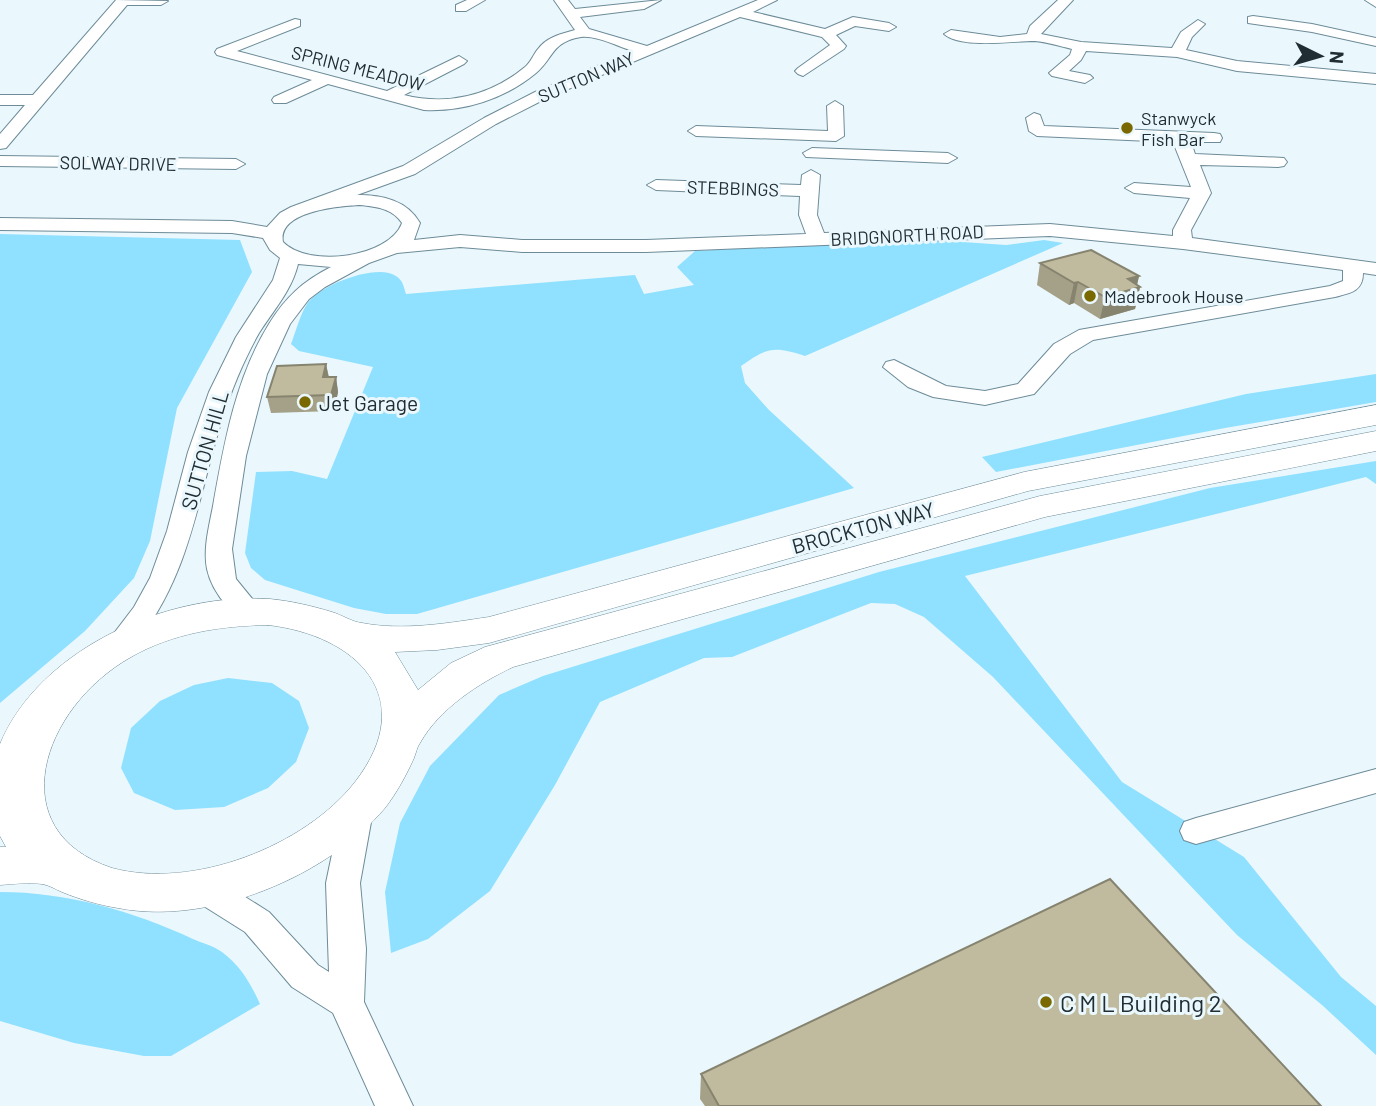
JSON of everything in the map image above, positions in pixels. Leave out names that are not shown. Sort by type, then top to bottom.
[{"type":"highway","name":"BROCKTON WAY","points":[[353,636],[386,639],[439,638],[489,630],[1024,482],[1376,415]]},
{"type":"highway","name":"BROCKTON WAY","points":[[400,737],[435,698],[465,673],[499,657],[1040,507],[1376,441]]},
{"type":"highway","points":[[0,747],[72,676],[119,645],[177,623],[249,612],[305,617],[332,625],[353,636],[379,658],[391,673],[401,706],[400,737],[387,770],[357,811],[334,832],[283,862],[227,883],[167,892],[118,889],[76,877],[53,865],[35,851],[22,834],[9,800],[10,766],[34,716]]},
{"type":"highway","points":[[0,866],[53,865]]},
{"type":"street","points":[[461,8],[478,0]]},
{"type":"street","points":[[561,0],[584,32],[648,51]]},
{"type":"street","points":[[572,14],[644,5],[654,0]]},
{"type":"street","name":"SUTTON WAY","points":[[325,203],[352,190],[409,170],[541,94],[770,0]]},
{"type":"street","points":[[1036,37],[1035,29],[1066,0]]},
{"type":"street","points":[[1371,0],[1376,3]]},
{"type":"street","points":[[0,144],[123,1],[161,1]]},
{"type":"street","points":[[739,13],[827,34],[839,46],[803,71]]},
{"type":"street","points":[[1253,20],[1312,28],[1376,42]]},
{"type":"street","points":[[827,34],[853,22],[889,27]]},
{"type":"street","name":"SPRING MEADOW","points":[[295,23],[222,52],[432,106],[465,104],[531,71],[547,46],[584,32]]},
{"type":"street","points":[[1177,53],[1186,34],[1198,23]]},
{"type":"street","points":[[949,34],[1000,41],[1036,37],[1081,46],[1177,53],[1237,66],[1376,79]]},
{"type":"street","points":[[1081,46],[1076,57],[1057,73],[1084,78]]},
{"type":"street","points":[[389,96],[460,61]]},
{"type":"street","points":[[280,100],[325,80]]},
{"type":"street","points":[[0,100],[37,100]]},
{"type":"street","points":[[813,144],[836,136],[835,106]]},
{"type":"street","points":[[1034,118],[1037,131],[1214,138]]},
{"type":"street","points":[[696,131],[948,158]]},
{"type":"street","points":[[1180,137],[1202,193]]},
{"type":"street","name":"STEBBINGS","points":[[813,144],[808,215],[818,240]]},
{"type":"street","points":[[1188,159],[1278,162]]},
{"type":"street","name":"SOLWAY DRIVE","points":[[0,161],[236,164]]},
{"type":"street","name":"SUTTON WAY","points":[[385,204],[409,170]]},
{"type":"street","name":"STEBBINGS","points":[[656,186],[810,191]]},
{"type":"street","points":[[1134,188],[1202,193]]},
{"type":"street","points":[[1183,243],[1182,230],[1202,193]]},
{"type":"street","points":[[202,226],[305,209],[325,203],[360,200],[400,209],[411,221],[460,241]]},
{"type":"street","points":[[273,234],[285,219],[305,209]]},
{"type":"street","points":[[393,247],[408,236],[411,221]]},
{"type":"street","points":[[0,224],[232,227],[273,234]]},
{"type":"street","name":"BRIDGNORTH ROAD","points":[[362,259],[393,247],[460,241],[522,246],[633,246],[1024,229],[1087,232],[1376,269]]},
{"type":"street","points":[[273,234],[276,246],[290,255],[324,262],[362,259]]},
{"type":"street","name":"SUTTON HILL","points":[[119,645],[142,616],[171,561],[223,381],[255,320],[284,281],[290,255]]},
{"type":"street","name":"SUTTON HILL","points":[[249,612],[231,593],[221,576],[218,554],[233,456],[249,398],[268,348],[296,300],[320,282],[362,259]]},
{"type":"street","points":[[894,367],[916,382],[941,392],[985,398],[1026,388],[1062,349],[1087,335],[1335,291],[1353,284],[1353,267]]},
{"type":"street","points":[[1196,831],[1376,781]]},
{"type":"street","points":[[357,811],[343,883],[348,949],[346,1002],[394,1106]]},
{"type":"street","points":[[203,888],[257,922],[305,976],[346,1002]]},
{"type":"shaded area","points":[[0,234],[240,240],[252,272],[177,408],[150,541],[134,578],[85,631],[0,703]]},
{"type":"shaded area","points":[[920,239],[1006,245],[1044,240],[1063,243],[805,356],[772,350],[741,366],[745,383],[769,410],[854,488],[417,614],[386,614],[354,608],[265,580],[251,568],[245,553],[256,472],[292,471],[327,479],[373,367],[299,351],[291,344],[307,304],[335,283],[363,274],[387,273],[400,280],[406,294],[635,275],[644,294],[694,285],[677,267],[695,251]]},
{"type":"shaded area","points":[[1376,374],[1376,402],[996,472],[982,457],[1246,394]]},
{"type":"shaded area","points":[[1376,461],[1376,484],[1366,477],[965,576],[1122,782],[1244,857],[1341,977],[1376,1006],[1376,1055],[1322,1005],[1237,935],[993,677],[924,617],[895,604],[871,603],[732,657],[704,658],[600,702],[555,785],[490,891],[428,939],[391,953],[385,892],[400,823],[430,766],[499,695],[543,676],[879,572],[1210,488]]},
{"type":"shaded area","points":[[228,678],[272,683],[299,701],[309,728],[296,762],[268,788],[224,807],[175,810],[134,793],[121,768],[131,728],[160,701],[194,685]]},
{"type":"shaded area","points":[[0,892],[50,895],[99,905],[147,920],[212,946],[240,969],[260,1004],[171,1056],[144,1056],[74,1043],[0,1021]]},
{"type":"building","points":[[1091,250],[1139,276],[1128,279],[1140,287],[1105,297],[1040,263]]},
{"type":"building","points":[[326,364],[323,377],[336,377],[331,395],[267,397],[277,366]]},
{"type":"building","name":"C M L Building 2","points":[[1110,879],[1321,1106],[719,1106],[701,1074]]},
{"type":"place","name":"Stanwyck Fish Bar","points":[[1127,128]]},
{"type":"place","name":"Madebrook House","points":[[1090,296]]},
{"type":"place","name":"Jet Garage","points":[[305,402]]},
{"type":"place","name":"C M L Building 2","points":[[1046,1002]]}]
